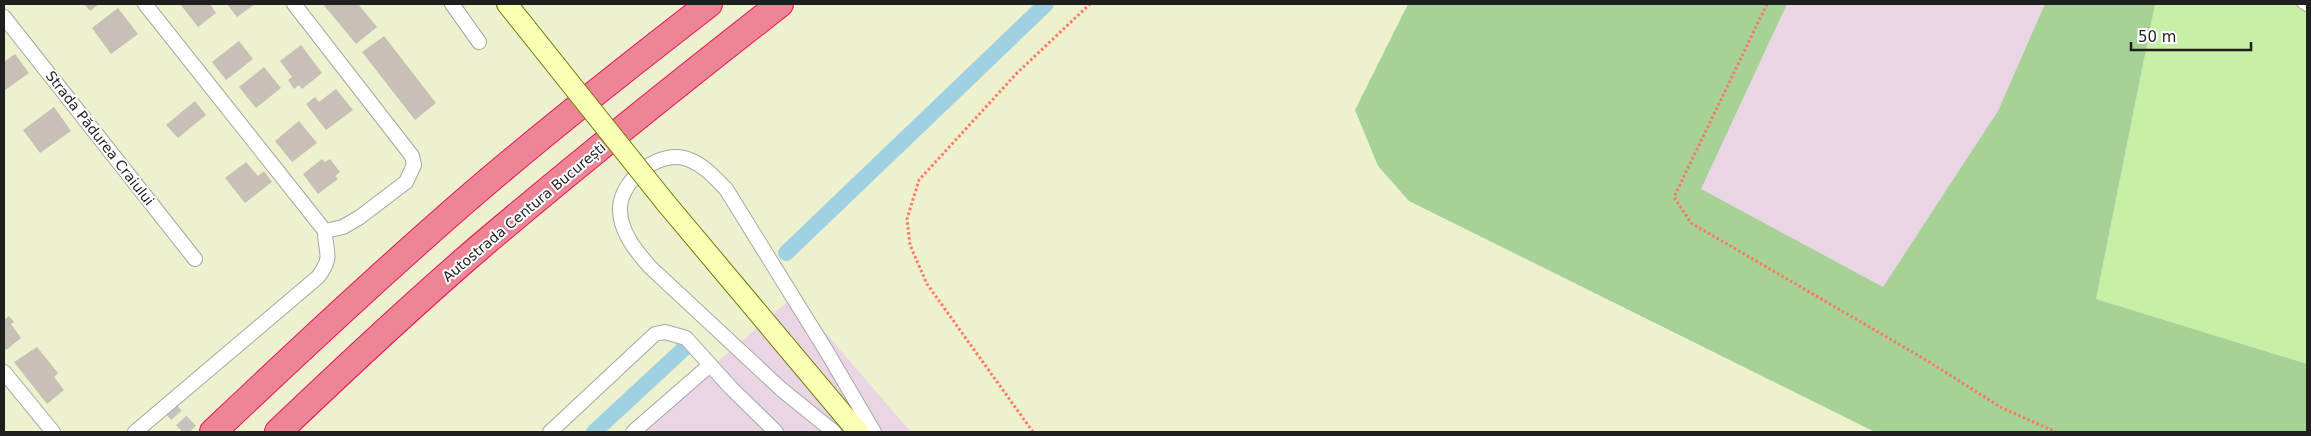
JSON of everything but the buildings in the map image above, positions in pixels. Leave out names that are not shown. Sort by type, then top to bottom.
[{"type":"highway","points":[[213,432],[312,338],[451,213],[613,78],[709,4]]},
{"type":"highway","name":"Autostrada Centura București","points":[[278,432],[342,371],[480,247],[642,112],[780,4]]},
{"type":"main road","points":[[507,4],[665,202],[858,432]]},
{"type":"street","points":[[134,432],[318,277],[326,265],[329,255],[325,231],[145,4]]},
{"type":"street","points":[[294,4],[412,156],[414,165],[406,182],[360,218],[343,227],[325,231]]},
{"type":"street","points":[[452,4],[479,42]]},
{"type":"street","name":"Strada Pădurea Craiului","points":[[4,17],[195,260]]},
{"type":"street","points":[[834,432],[781,389],[632,248],[624,228],[620,207],[626,188],[637,175],[650,165],[663,158],[690,159],[708,171],[726,189],[874,432]]},
{"type":"street","points":[[550,432],[655,334],[665,332],[686,338],[776,432]]},
{"type":"street","points":[[635,432],[710,364]]},
{"type":"street","points":[[4,372],[53,432]]},
{"type":"lane","points":[[2301,4],[2307,8]]},
{"type":"path","points":[[1033,432],[927,284],[910,245],[907,219],[919,180],[1016,73],[1090,4]]},
{"type":"path","points":[[1767,4],[1674,198],[1691,223],[1926,360],[2002,408],[2056,432]]},
{"type":"shaded area","points":[[1408,4],[2307,4],[2307,432],[1875,432]]},
{"type":"shaded area","points":[[794,296],[911,432],[641,432],[639,429]]},
{"type":"green space","points":[[4,4],[1408,4],[1355,110],[1409,201],[1875,432],[911,432],[794,296],[639,429],[641,432],[4,432]]},
{"type":"green space","points":[[1408,4],[1787,4],[1701,189],[1883,287],[1998,111],[2045,4],[2155,4],[2096,299],[2307,364],[2307,432],[1875,432],[1409,201],[1378,166],[1355,110]]},
{"type":"green space","points":[[2155,4],[2307,4],[2307,364],[2096,299]]},
{"type":"waterway","points":[[786,253],[1046,4]]},
{"type":"waterway","points":[[594,432],[690,343]]},
{"type":"tunnel","points":[[167,405],[192,432]]}]
